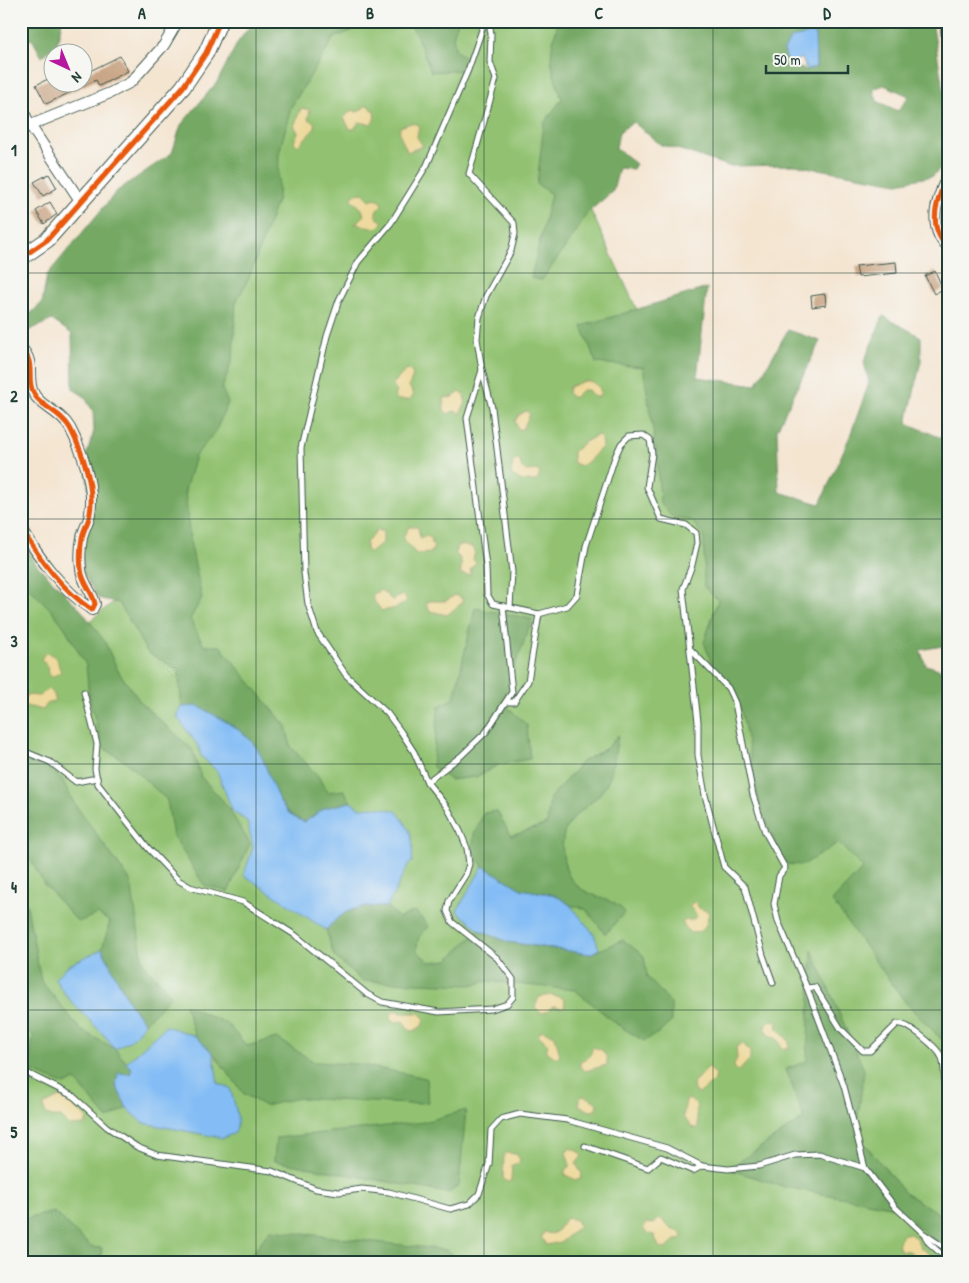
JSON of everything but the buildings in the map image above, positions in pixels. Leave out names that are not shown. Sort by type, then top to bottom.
[{"type":"street","points":[[26,127],[110,93],[131,82],[164,45],[178,21]]},
{"type":"street","points":[[21,258],[47,240],[183,87],[206,53],[220,21]]},
{"type":"street","points":[[945,21],[948,49]]},
{"type":"street","points":[[21,107],[26,127],[80,202]]},
{"type":"street","points":[[948,174],[935,204],[934,218],[936,231],[948,248]]},
{"type":"street","points":[[21,348],[29,357],[32,392],[65,421],[74,436],[85,468],[91,492],[90,512],[82,538],[81,571],[87,588],[94,596],[95,604],[92,610],[79,601],[41,562],[21,528]]},
{"type":"lane","points":[[487,21],[491,34],[490,62],[496,79],[469,174],[514,222],[515,234],[510,250],[486,296],[479,318],[477,339],[482,370],[492,408],[512,572],[510,608]]},
{"type":"lane","points":[[84,692],[97,744],[95,768],[98,784],[148,848],[178,880],[190,886],[243,902],[295,935],[367,994],[382,1002],[439,1012],[492,1009],[507,1004],[513,997],[513,979],[497,958],[452,922],[447,911],[449,900],[470,864],[467,848],[447,807],[427,782],[414,752],[387,713],[346,674],[317,632],[308,604],[304,573],[301,448],[327,336],[338,300],[358,262],[391,223],[427,165],[487,21]]},
{"type":"lane","points":[[482,370],[467,418],[486,566],[487,594],[494,604],[539,614],[567,606],[577,595],[586,546],[615,457],[621,444],[629,436],[643,435],[650,440],[652,454],[647,487],[651,501],[661,519],[686,525],[696,533],[692,565],[683,589],[698,722],[698,755],[724,867],[745,887],[763,955],[774,983]]},
{"type":"lane","points":[[427,782],[461,756],[486,732],[512,692],[503,606]]},
{"type":"lane","points":[[506,702],[514,702],[528,681],[539,614]]},
{"type":"lane","points":[[691,650],[728,688],[735,703],[753,795],[765,832],[785,868],[778,876],[774,904],[778,921],[807,988],[844,1086],[865,1168],[895,1207],[923,1233],[948,1250]]},
{"type":"lane","points":[[21,750],[50,762],[76,782],[97,778]]},
{"type":"lane","points":[[807,988],[815,987],[841,1028],[863,1052],[870,1051],[897,1024],[903,1023],[911,1026],[942,1057],[948,1093]]},
{"type":"lane","points":[[21,1070],[73,1096],[106,1127],[136,1147],[157,1155],[272,1172],[316,1189],[339,1192],[362,1189],[389,1192],[450,1209],[469,1204],[479,1194],[489,1164],[491,1130],[501,1119],[520,1114],[567,1120],[667,1148],[702,1166],[728,1169],[759,1166],[795,1155],[819,1154],[865,1168]]},
{"type":"lane","points":[[585,1146],[648,1168],[661,1157],[693,1171],[702,1166]]},
{"type":"lane","points":[[923,1233],[929,1243],[948,1260]]},
{"type":"green space","points":[[21,21],[62,21],[57,42],[42,42],[42,57],[32,39],[21,42]]},
{"type":"green space","points":[[254,21],[374,21],[334,38],[291,107],[279,154],[278,198],[249,278],[236,302],[233,357],[222,389],[228,403],[215,432],[195,456],[185,490],[190,541],[202,598],[190,619],[204,646],[220,646],[286,726],[291,747],[318,776],[327,792],[344,790],[351,802],[325,808],[305,822],[294,817],[286,810],[274,789],[260,755],[247,737],[206,711],[193,707],[182,707],[178,670],[147,652],[119,603],[98,598],[82,571],[83,537],[91,513],[85,460],[94,431],[93,411],[84,396],[73,389],[72,334],[52,320],[21,334],[21,322],[42,303],[47,275],[117,191],[172,153],[181,125],[217,82],[238,42]]},
{"type":"green space","points":[[326,21],[586,21],[577,181],[817,697],[948,1009],[948,1262],[39,1262],[21,1248],[21,571],[82,627],[169,558],[277,93]]},
{"type":"green space","points":[[392,21],[458,21],[453,37],[456,51],[466,57],[462,70],[431,72],[417,36],[409,23]]},
{"type":"green space","points":[[559,21],[932,21],[947,114],[947,161],[933,176],[898,183],[795,165],[728,166],[661,145],[633,122],[619,132],[616,148],[636,164],[633,169],[619,168],[613,191],[586,214],[576,232],[542,280],[531,278],[551,194],[537,184],[544,123],[562,99],[552,60],[555,33]],"holes":[[[815,33],[816,67],[806,70],[788,64],[784,50]],[[884,85],[909,96],[898,111],[877,101],[873,89]]]},
{"type":"green space","points":[[707,288],[697,377],[756,385],[788,330],[820,341],[777,429],[779,492],[820,504],[850,436],[869,383],[864,362],[883,316],[921,337],[921,361],[907,423],[948,441],[948,645],[920,650],[926,665],[948,672],[948,1046],[906,1003],[832,901],[863,868],[838,843],[803,865],[785,864],[760,807],[744,723],[735,689],[713,667],[704,642],[718,600],[704,587],[704,536],[692,521],[671,516],[660,503],[657,455],[643,367],[596,363],[582,326]]},
{"type":"green space","points":[[21,537],[36,564],[82,611],[105,642],[118,671],[142,704],[192,749],[201,777],[226,804],[250,844],[228,892],[204,885],[173,836],[167,800],[125,761],[102,747],[89,696],[86,665],[65,628],[53,612],[21,580]]},
{"type":"green space","points":[[475,608],[532,619],[502,702],[527,725],[530,759],[500,764],[476,777],[450,780],[432,766],[439,706],[454,698]]},
{"type":"green space","points":[[618,735],[613,766],[607,783],[598,796],[572,819],[563,837],[565,867],[571,879],[584,890],[612,902],[625,912],[605,934],[586,909],[570,905],[555,895],[521,889],[483,866],[472,852],[474,834],[484,813],[497,811],[511,836],[547,824],[550,798],[583,761],[607,748]]},
{"type":"green space","points":[[27,756],[47,765],[62,779],[74,803],[131,882],[143,963],[171,995],[145,1023],[130,1004],[102,949],[110,922],[98,914],[78,922],[44,884],[21,843],[21,761]]},
{"type":"green space","points":[[21,893],[27,906],[41,981],[81,1030],[115,1049],[132,1069],[130,1075],[118,1074],[116,1085],[127,1108],[108,1119],[75,1080],[65,1085],[29,1070],[33,1035],[21,1026]]},
{"type":"green space","points":[[365,905],[387,907],[399,918],[415,911],[429,927],[419,937],[416,950],[429,962],[448,960],[479,930],[508,942],[590,954],[623,940],[644,956],[647,977],[671,1003],[671,1022],[660,1032],[644,1041],[618,1025],[575,990],[488,981],[471,985],[362,981],[334,956],[326,930],[340,915]]},
{"type":"green space","points":[[812,950],[864,1070],[856,1133],[905,1193],[948,1219],[948,1252],[895,1207],[785,1187],[728,1169],[804,1118],[786,1069],[807,1061]]},
{"type":"green space","points":[[185,1005],[226,1023],[247,1046],[277,1038],[314,1062],[357,1064],[426,1078],[428,1102],[409,1104],[298,1098],[265,1106],[244,1094],[213,1053],[195,1036]]},
{"type":"green space","points":[[466,1110],[459,1186],[448,1193],[274,1161],[276,1138],[424,1122]]},
{"type":"green space","points":[[54,1212],[91,1247],[102,1248],[101,1258],[87,1262],[21,1262],[21,1220]]},
{"type":"green space","points":[[270,1230],[446,1250],[460,1262],[246,1262]]},
{"type":"sand","points":[[367,105],[374,111],[373,122],[370,124],[359,122],[354,129],[350,129],[344,118],[351,110],[358,112]]},
{"type":"sand","points":[[301,108],[310,110],[308,119],[315,123],[315,128],[298,146],[294,142],[298,132],[294,126]]},
{"type":"sand","points":[[411,123],[419,125],[417,137],[423,146],[407,152],[401,137],[400,127]]},
{"type":"sand","points":[[363,193],[370,200],[375,198],[380,200],[382,205],[376,211],[376,217],[383,222],[377,228],[355,224],[364,216],[362,209],[351,199],[356,194]]},
{"type":"sand","points":[[407,369],[411,371],[413,376],[409,386],[414,395],[409,400],[398,400],[394,396],[397,392],[392,385]]},
{"type":"sand","points":[[584,381],[592,382],[600,388],[600,395],[595,398],[588,390],[582,390],[575,397],[571,397],[568,393],[569,387]]},
{"type":"sand","points":[[460,392],[464,396],[466,403],[460,413],[454,411],[448,414],[444,410],[444,398],[453,397]]},
{"type":"sand","points":[[526,411],[530,414],[523,429],[518,429],[515,421],[519,415]]},
{"type":"sand","points":[[598,435],[601,438],[602,447],[589,461],[580,466],[573,462],[573,452],[583,443]]},
{"type":"sand","points":[[520,460],[521,467],[527,471],[537,470],[540,474],[537,481],[522,481],[511,475],[513,461]]},
{"type":"sand","points":[[409,527],[418,527],[420,538],[427,536],[432,539],[431,543],[434,546],[431,553],[416,554],[403,539]]},
{"type":"sand","points":[[377,530],[383,532],[383,542],[370,553],[366,549],[366,543]]},
{"type":"sand","points":[[457,546],[472,547],[475,553],[473,559],[476,563],[471,568],[470,575],[460,574],[461,563],[455,553]]},
{"type":"sand","points":[[381,590],[392,600],[402,595],[407,600],[393,609],[382,611],[372,595]]},
{"type":"sand","points":[[455,595],[462,598],[462,603],[447,615],[430,611],[426,605],[429,601],[446,601]]},
{"type":"sand","points":[[46,652],[56,658],[61,672],[52,677],[48,674],[47,666],[41,659]]},
{"type":"sand","points":[[48,689],[54,694],[55,700],[47,704],[43,710],[22,705],[22,700],[26,695],[39,696]]},
{"type":"sand","points":[[695,901],[699,908],[709,912],[702,930],[690,933],[682,923],[686,920],[692,920],[697,916],[689,906]]},
{"type":"sand","points":[[551,995],[563,998],[565,1004],[563,1008],[553,1006],[546,1012],[541,1013],[535,1007],[539,997]]},
{"type":"sand","points":[[397,1010],[402,1013],[419,1013],[425,1019],[422,1026],[414,1031],[409,1030],[403,1021],[395,1022],[391,1019],[391,1013]]},
{"type":"sand","points":[[772,1020],[777,1022],[778,1029],[789,1041],[789,1049],[783,1049],[777,1039],[767,1034],[765,1026]]},
{"type":"sand","points":[[542,1030],[555,1036],[560,1055],[557,1058],[546,1052],[548,1044],[538,1035]]},
{"type":"sand","points":[[742,1043],[750,1051],[750,1059],[739,1071],[733,1068],[737,1058],[736,1047]]},
{"type":"sand","points":[[593,1047],[602,1050],[607,1058],[607,1065],[585,1071],[580,1067],[580,1062],[590,1055]]},
{"type":"sand","points":[[708,1067],[716,1075],[714,1081],[699,1094],[694,1091],[693,1083]]},
{"type":"sand","points":[[581,1096],[588,1097],[597,1103],[596,1110],[590,1111],[579,1105]]},
{"type":"sand","points":[[59,1097],[65,1099],[87,1118],[85,1125],[70,1126],[61,1117],[51,1117],[45,1113],[44,1105]]},
{"type":"sand","points":[[690,1099],[697,1106],[698,1128],[693,1128],[683,1117],[686,1100]]},
{"type":"sand","points":[[570,1148],[580,1152],[582,1156],[576,1164],[582,1174],[581,1179],[576,1180],[565,1175],[565,1171],[570,1165],[566,1153]]},
{"type":"sand","points":[[506,1153],[516,1154],[520,1159],[519,1163],[512,1165],[511,1181],[507,1182],[503,1178],[504,1155]]},
{"type":"sand","points":[[566,1218],[576,1220],[579,1226],[561,1242],[546,1245],[541,1237],[544,1232],[551,1234],[556,1232]]},
{"type":"sand","points":[[660,1218],[671,1229],[680,1232],[682,1236],[665,1249],[659,1247],[654,1235],[647,1233],[643,1229],[646,1223],[654,1224]]},
{"type":"sand","points":[[902,1234],[910,1234],[917,1239],[920,1247],[931,1255],[926,1258],[918,1258],[909,1251],[901,1251],[898,1245]]},
{"type":"water","points":[[815,33],[816,67],[806,70],[803,60],[800,58],[794,63],[788,64],[784,50],[791,38]]},
{"type":"water","points":[[198,706],[234,727],[253,743],[260,753],[279,799],[285,809],[294,817],[305,822],[325,808],[351,802],[360,808],[376,807],[396,811],[406,824],[411,835],[413,847],[412,862],[408,865],[387,907],[353,909],[340,917],[326,930],[244,875],[253,847],[247,821],[233,812],[217,771],[201,756],[199,747],[177,717],[182,707]]},
{"type":"water","points":[[483,866],[521,889],[555,895],[570,905],[594,934],[599,949],[590,954],[508,942],[479,930],[457,911]]},
{"type":"water","points":[[102,949],[130,1004],[145,1023],[132,1039],[115,1049],[67,997],[55,978],[69,965]]},
{"type":"water","points":[[166,1026],[195,1036],[213,1053],[218,1083],[230,1088],[235,1105],[237,1128],[235,1133],[223,1138],[143,1123],[127,1108],[116,1085],[118,1073],[130,1074],[132,1069],[126,1063]]},
{"type":"cycle path","points":[[21,258],[47,240],[183,87],[206,53],[220,21]]},
{"type":"cycle path","points":[[948,174],[937,203],[935,222],[941,240],[948,248]]},
{"type":"cycle path","points":[[21,348],[29,360],[30,383],[34,394],[41,402],[61,417],[70,428],[79,447],[89,480],[91,503],[82,538],[80,562],[83,579],[95,604],[92,610],[70,593],[52,573],[21,528]]}]
